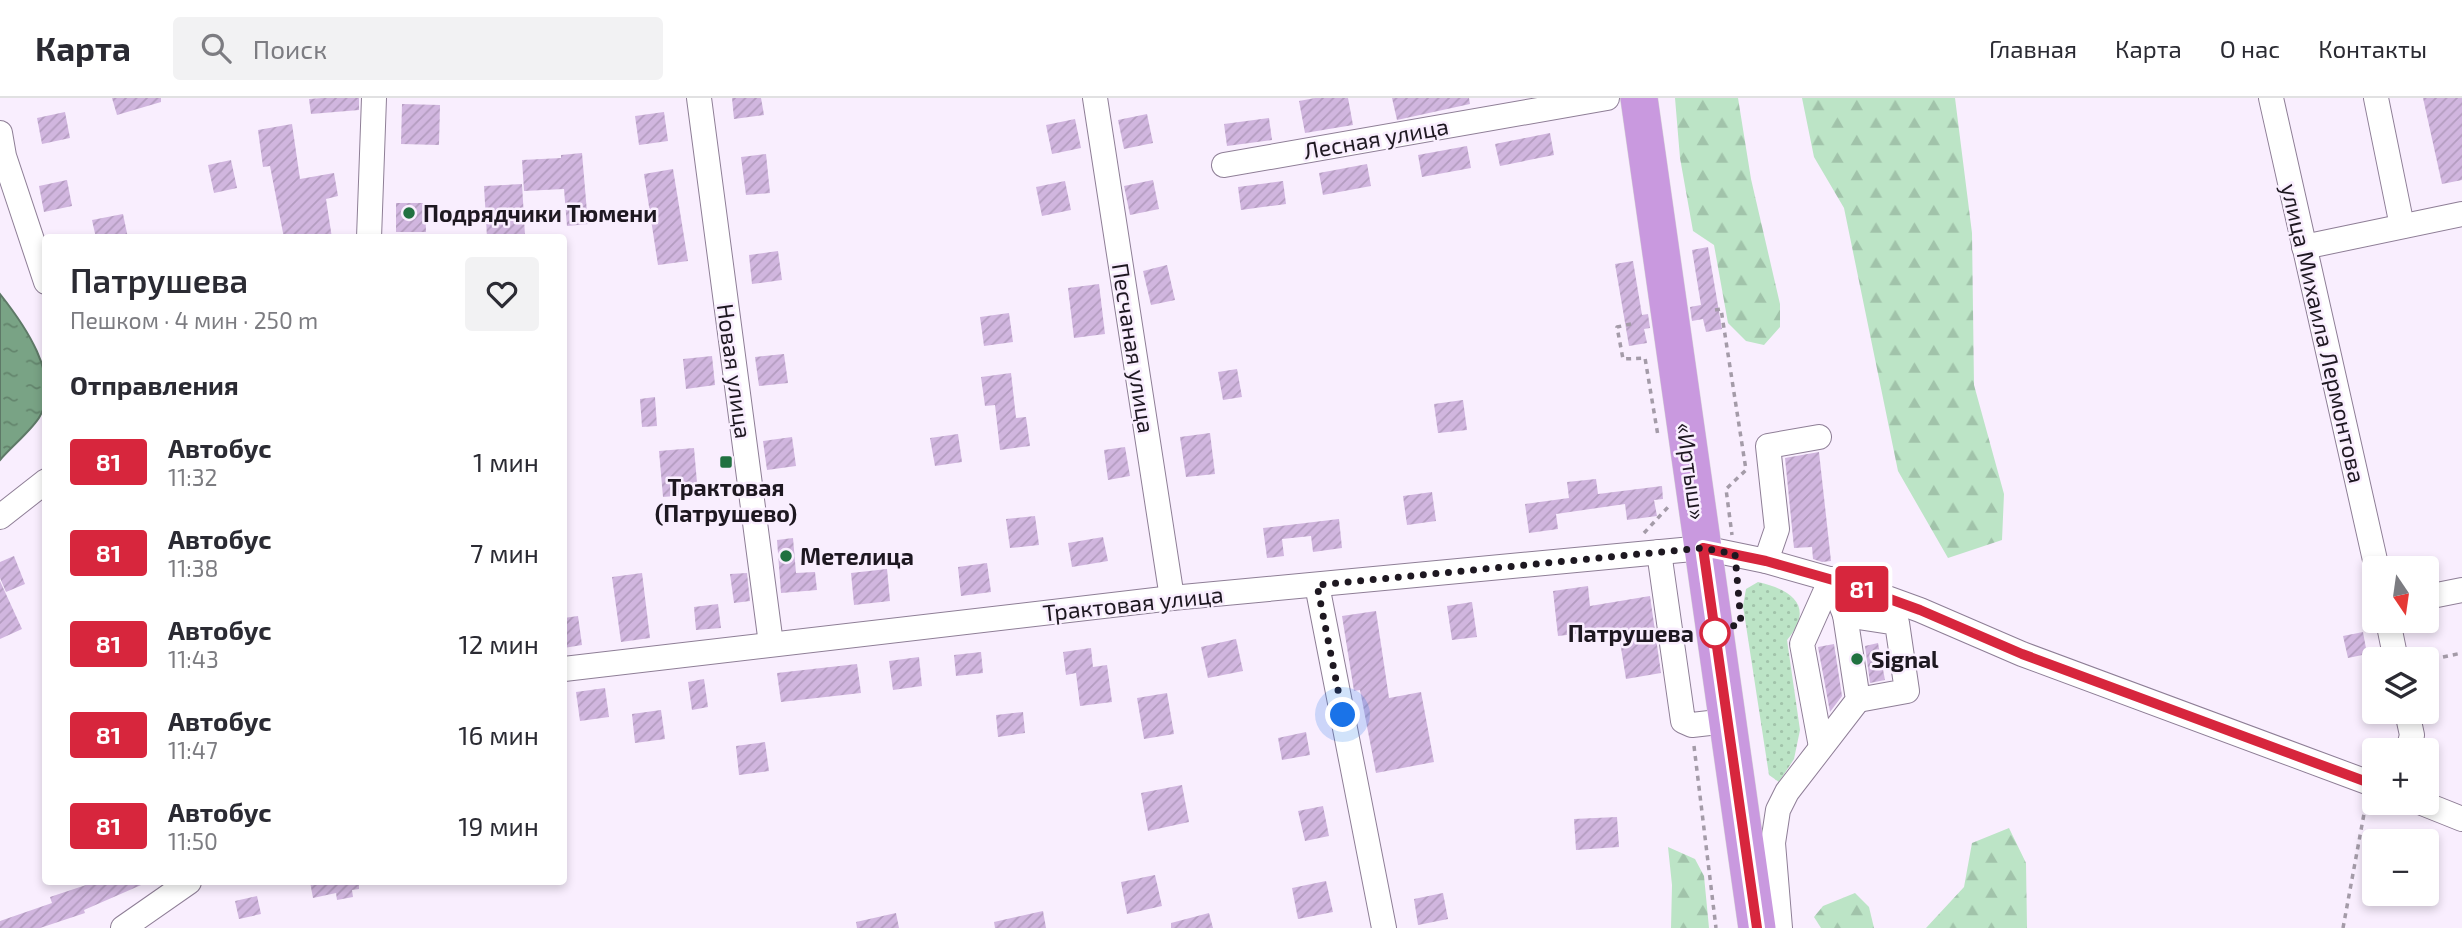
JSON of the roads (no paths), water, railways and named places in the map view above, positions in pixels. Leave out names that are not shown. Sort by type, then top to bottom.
[{"type":"highway","name":"«Иртыш»","points":[[1639,98],[1719,551],[1727,721],[1757,928]]},
{"type":"street","points":[[369,234],[374,98]]},
{"type":"street","name":"Новая улица","points":[[699,98],[771,644]]},
{"type":"street","name":"Песчаная улица","points":[[1095,98],[1172,597]]},
{"type":"street","name":"Лесная улица","points":[[1224,165],[1607,98]]},
{"type":"street","name":"улица Михаила Лермонтова","points":[[2271,98],[2374,556]]},
{"type":"street","points":[[2376,98],[2402,226]]},
{"type":"street","points":[[1,149],[42,270]]},
{"type":"street","points":[[2304,247],[2462,214]]},
{"type":"street","points":[[1819,437],[1768,446],[1777,529],[1766,561],[1831,579],[1920,610],[2022,654],[2362,778]]},
{"type":"street","points":[[0,517],[42,484]]},
{"type":"street","name":"Трактовая улица","points":[[567,669],[1172,597],[1659,552],[1719,551],[1766,561]]},
{"type":"street","points":[[1659,552],[1683,721],[1692,725],[1727,721]]},
{"type":"street","points":[[1831,579],[1845,615],[1858,700]]},
{"type":"street","points":[[1821,747],[1802,644],[1831,579]]},
{"type":"street","points":[[1317,585],[1378,927]]},
{"type":"street","points":[[2440,597],[2460,598]]},
{"type":"street","points":[[1780,928],[1773,843],[1778,810],[1787,792],[1858,700],[1907,691],[1897,623],[1845,615]]},
{"type":"street","points":[[2439,810],[2462,819]]},
{"type":"street","points":[[123,928],[185,885]]},
{"type":"water","points":[[0,294],[37,351],[42,365],[42,411],[33,426],[0,460]]},
{"type":"place","name":"Подрядчики Тюмени","points":[[409,213]]},
{"type":"place","name":"Трактовая (Патрушево)","points":[[726,462]]},
{"type":"place","name":"Метелица","points":[[786,556]]},
{"type":"place","name":"Патрушева","points":[[1715,633]]},
{"type":"place","name":"Signal","points":[[1857,659]]}]
